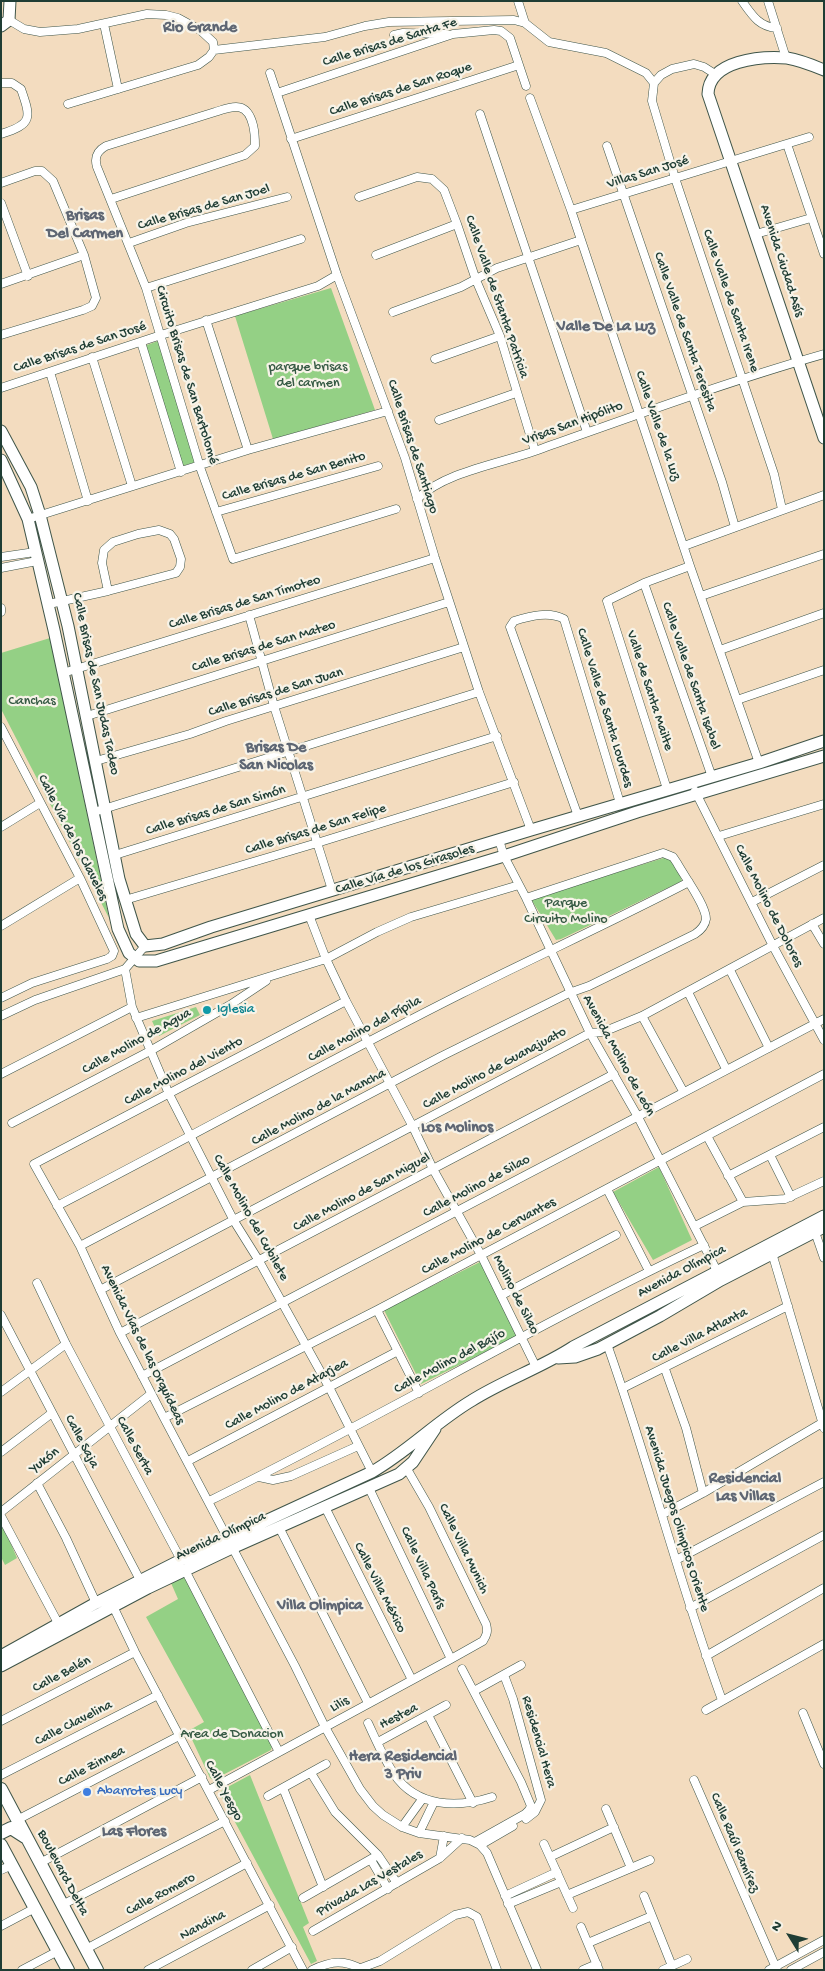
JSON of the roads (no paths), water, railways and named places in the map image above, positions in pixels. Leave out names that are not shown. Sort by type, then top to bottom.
[{"type":"main road","name":"Boulevard Delta","points":[[1,1789],[97,1970]]},
{"type":"main road","points":[[1,1832],[11,1828],[26,1837]]},
{"type":"main road","points":[[1,1845],[7,1868],[35,1908],[68,1970]]},
{"type":"street","points":[[10,1],[11,7],[5,23],[24,29],[40,32],[78,29],[147,14],[166,14],[178,18],[206,35],[213,46]]},
{"type":"street","points":[[518,1],[526,23]]},
{"type":"street","points":[[742,1],[754,18],[761,24],[769,28],[777,28]]},
{"type":"street","points":[[768,1],[786,58]]},
{"type":"street","points":[[213,46],[325,37],[365,26],[389,22],[514,20],[526,23],[549,42],[606,53],[646,73],[654,83],[661,75],[672,69],[694,64],[715,74],[725,68],[756,59],[786,58],[824,70]]},
{"type":"street","points":[[104,24],[118,89]]},
{"type":"street","name":"Calle Brisas de Santa Fe","points":[[277,93],[453,34],[501,31],[510,38],[519,65]]},
{"type":"street","points":[[394,34],[453,34]]},
{"type":"street","points":[[68,104],[198,65],[209,58],[213,46]]},
{"type":"street","points":[[519,65],[526,86]]},
{"type":"street","name":"Calle Brisas de San Roque","points":[[291,139],[519,65]]},
{"type":"street","name":"Calle Brisas de Santiago","points":[[270,72],[337,275],[388,410],[479,692],[531,830]]},
{"type":"street","name":"Avenida Ciudad Asís","points":[[715,74],[710,81],[708,94],[732,160],[824,438]]},
{"type":"street","points":[[1,83],[12,83],[21,89],[28,114],[26,122],[22,126],[1,134]]},
{"type":"street","name":"Calle Valle de Santa Irene","points":[[654,83],[652,101],[675,178],[774,474],[782,509]]},
{"type":"street","name":"Calle Valle de la Luz","points":[[530,98],[571,210],[638,414],[759,763]]},
{"type":"street","name":"Circuito Brisas de San Bartolomé","points":[[112,198],[245,155],[255,146],[255,134],[251,116],[245,109],[232,107],[101,149],[96,158],[146,288],[200,466],[233,559],[396,509]]},
{"type":"street","points":[[480,114],[588,432]]},
{"type":"street","name":"Villas San José","points":[[571,210],[809,137]]},
{"type":"street","points":[[787,144],[824,254]]},
{"type":"street","name":"Calle Valle de Santa Teresita","points":[[607,146],[722,482],[735,527]]},
{"type":"street","points":[[1,183],[35,171],[49,176],[53,181],[84,255],[96,293],[95,303],[83,310],[1,335]]},
{"type":"street","name":"Calle Valle de Stanta Patricia","points":[[359,197],[417,177],[426,177],[437,182],[448,197],[476,280],[500,336],[535,451]]},
{"type":"street","name":"Calle Brisas de San Joel","points":[[129,243],[186,223],[287,197]]},
{"type":"street","points":[[1,203],[28,276]]},
{"type":"street","points":[[756,234],[812,218]]},
{"type":"street","points":[[376,256],[457,224]]},
{"type":"street","points":[[146,288],[301,239]]},
{"type":"street","points":[[393,312],[461,287],[497,268],[581,240]]},
{"type":"street","points":[[1,284],[84,255]]},
{"type":"street","name":"Calle Brisas de San José","points":[[1,388],[206,320],[318,286],[337,275]]},
{"type":"street","points":[[206,320],[248,450]]},
{"type":"street","points":[[435,359],[500,336]]},
{"type":"street","points":[[141,342],[181,472]]},
{"type":"street","name":"Vrisas San Hipólito","points":[[416,498],[437,484],[742,378],[824,354]]},
{"type":"street","points":[[92,357],[132,486]]},
{"type":"street","points":[[50,372],[88,502]]},
{"type":"street","points":[[438,420],[516,393]]},
{"type":"street","points":[[28,519],[88,502],[132,486],[248,450],[388,410]]},
{"type":"street","name":"Calle Brisas de San Judas Tadeo","points":[[1,431],[30,487],[40,516],[68,626],[125,900],[138,939],[145,946]]},
{"type":"street","name":"Calle Brisas de San Judas Tadeo","points":[[1,460],[28,519],[49,604],[118,929],[123,942],[134,958]]},
{"type":"street","name":"Calle Brisas de San Benito","points":[[216,512],[378,466]]},
{"type":"street","points":[[684,546],[824,495]]},
{"type":"street","points":[[49,604],[108,591],[176,573],[181,563],[174,539],[167,532],[159,530],[138,534],[110,544],[104,550],[102,557],[108,591]]},
{"type":"street","points":[[701,596],[824,554]]},
{"type":"street","points":[[1,557],[36,556]]},
{"type":"street","points":[[1,568],[36,556]]},
{"type":"street","name":"Calle Brisas de San Timoteo","points":[[63,673],[435,558]]},
{"type":"street","points":[[644,583],[690,566]]},
{"type":"street","name":"Valle de Santa Mailte","points":[[644,583],[607,601],[667,789]]},
{"type":"street","name":"Calle Valle de Santa Isabel","points":[[644,583],[712,777]]},
{"type":"street","name":"Calle Brisas de San Mateo","points":[[87,716],[449,602]]},
{"type":"street","points":[[720,650],[824,613]]},
{"type":"street","name":"Calle Valle de Santa Lourdes","points":[[578,816],[510,627],[514,621],[527,617],[557,615],[564,619],[620,803]]},
{"type":"street","points":[[249,616],[274,706],[332,890]]},
{"type":"street","points":[[54,630],[68,626]]},
{"type":"street","name":"Calle Brisas de San Juan","points":[[96,761],[190,734],[274,706],[464,648]]},
{"type":"street","points":[[736,700],[824,670]]},
{"type":"street","points":[[94,812],[479,692]]},
{"type":"street","name":"Calle Vía de los Claveles","points":[[1,998],[25,986],[107,959],[113,954],[113,947],[80,878],[2,730]]},
{"type":"street","name":"Calle Brisas de San Simón","points":[[115,855],[496,736]]},
{"type":"street","name":"Calle Vía de los Girasoles","points":[[145,946],[163,944],[332,890],[759,763],[824,741]]},
{"type":"street","name":"Calle Vía de los Girasoles","points":[[134,958],[142,962],[156,961],[504,856],[637,812],[824,756]]},
{"type":"street","name":"Calle Brisas de San Felipe","points":[[125,900],[514,782]]},
{"type":"street","name":"Calle Molino de Dolores","points":[[691,783],[773,946],[824,1040]]},
{"type":"street","points":[[1,827],[40,803]]},
{"type":"street","points":[[719,836],[824,804]]},
{"type":"street","name":"Avenida Molino de León","points":[[499,840],[504,856],[526,898],[569,993],[590,1034],[638,1117],[719,1275]]},
{"type":"street","points":[[526,898],[663,853],[673,857],[688,882]]},
{"type":"street","points":[[752,902],[824,865]]},
{"type":"street","points":[[1,926],[80,878]]},
{"type":"street","name":"Calle Molino del Pípila","points":[[57,1206],[367,1043],[549,950],[623,916],[688,882]]},
{"type":"street","name":"Calle Molino de la Mancha","points":[[80,1246],[390,1085],[442,1056],[569,993],[589,986],[695,934],[701,930],[705,922],[705,914],[688,882]]},
{"type":"street","name":"Calle Molino de Agua","points":[[136,1018],[326,959],[411,917],[519,885]]},
{"type":"street","name":"Molino de Silao","points":[[309,915],[326,959],[367,1043],[502,1295],[536,1367]]},
{"type":"street","name":"Calle Molino de Guanajuato","points":[[100,1290],[590,1034],[603,1032],[642,1016],[824,918]]},
{"type":"street","points":[[812,924],[824,944]]},
{"type":"street","points":[[1,1016],[44,996],[125,969],[145,946]]},
{"type":"street","name":"Calle Molino del Cubilete","points":[[125,969],[132,1007],[169,1094],[234,1221],[283,1303],[372,1472]]},
{"type":"street","points":[[730,970],[769,1048]]},
{"type":"street","name":"Calle Molino de Agua","points":[[12,1123],[150,1051],[230,1006],[272,977]]},
{"type":"street","points":[[688,992],[726,1069]]},
{"type":"street","name":"Calle Molino del Viento","points":[[34,1164],[346,1001]]},
{"type":"street","points":[[1,1074],[132,1007]]},
{"type":"street","points":[[642,1016],[684,1092]]},
{"type":"street","name":"Calle Molino de Silao","points":[[142,1376],[824,1019]]},
{"type":"street","name":"Calle Molino de San Miguel","points":[[120,1333],[614,1074]]},
{"type":"street","name":"Calle Molino de Cervantes","points":[[164,1418],[377,1310],[824,1074]]},
{"type":"street","points":[[728,1176],[824,1127]]},
{"type":"street","points":[[708,1136],[743,1202]]},
{"type":"street","points":[[770,1155],[791,1197]]},
{"type":"street","name":"Avenida Vías de las Orquídeas","points":[[34,1164],[80,1246],[120,1333],[151,1394],[188,1461],[325,1727],[360,1789],[383,1815],[402,1827],[419,1833],[462,1838],[478,1843]]},
{"type":"street","points":[[695,1226],[743,1202],[777,1201],[791,1197],[824,1181]]},
{"type":"street","points":[[607,1189],[649,1271]]},
{"type":"street","name":"Avenida Olímpica","points":[[1,1666],[111,1601],[372,1472],[402,1453],[472,1400],[556,1358],[573,1347],[719,1275],[824,1216]]},
{"type":"street","points":[[819,1229],[824,1258]]},
{"type":"street","name":"Avenida Olímpica","points":[[556,1358],[575,1357],[607,1344],[660,1316],[719,1275],[772,1253],[819,1229]]},
{"type":"street","points":[[502,1295],[616,1235]]},
{"type":"street","name":"Calle Molino del Bajío","points":[[208,1502],[350,1430],[649,1271],[704,1245]]},
{"type":"street","points":[[663,1514],[823,1425],[772,1253]]},
{"type":"street","name":"Calle Serta","points":[[37,1283],[66,1344],[279,1752]]},
{"type":"street","name":"Calle Villa Atlanta","points":[[623,1388],[788,1306]]},
{"type":"street","points":[[377,1310],[420,1392]]},
{"type":"street","name":"Calle Saja","points":[[1,1315],[4,1330],[30,1370],[140,1580]]},
{"type":"street","points":[[1,1392],[66,1344]]},
{"type":"street","name":"Avenida Juegos Olimpicos Oriente","points":[[607,1344],[663,1514],[690,1608],[722,1700]]},
{"type":"street","name":"Calle Molino de Atarjea","points":[[188,1461],[398,1351]]},
{"type":"street","points":[[664,1369],[686,1428],[703,1493]]},
{"type":"street","name":"Yukón","points":[[1,1512],[151,1394]]},
{"type":"street","points":[[1,1452],[52,1413]]},
{"type":"street","name":"Avenida Olímpica","points":[[229,1543],[279,1527],[408,1469],[421,1453],[439,1424]]},
{"type":"street","points":[[259,1477],[273,1480],[291,1476],[358,1446]]},
{"type":"street","name":"Calle Villa Munich","points":[[408,1469],[429,1507],[486,1624],[487,1633],[483,1641]]},
{"type":"street","points":[[676,1560],[824,1482]]},
{"type":"street","points":[[37,1483],[66,1538],[96,1603]]},
{"type":"street","name":"Calle Villa París","points":[[369,1488],[451,1659]]},
{"type":"street","name":"Calle Villa México","points":[[325,1507],[412,1680]]},
{"type":"street","points":[[1,1516],[58,1623]]},
{"type":"street","points":[[279,1527],[368,1703]]},
{"type":"street","points":[[690,1608],[824,1535]]},
{"type":"street","name":"Avenida Olímpica","points":[[1,1656],[96,1603],[111,1601],[140,1580],[183,1565]]},
{"type":"street","points":[[706,1656],[824,1588]]},
{"type":"street","name":"Calle Yesgo","points":[[111,1601],[135,1652],[304,1970]]},
{"type":"street","name":"Lilis","points":[[209,1790],[483,1641]]},
{"type":"street","points":[[706,1710],[824,1644]]},
{"type":"street","name":"Calle Belén","points":[[1,1721],[135,1652]]},
{"type":"street","points":[[474,1691],[521,1665]]},
{"type":"street","name":"Residencial Hera","points":[[462,1669],[521,1782],[531,1806],[526,1816]]},
{"type":"street","name":"Residencial Hera","points":[[478,1843],[535,1812],[541,1802],[513,1699],[504,1675]]},
{"type":"street","name":"Calle Clavelina","points":[[1,1775],[158,1695]]},
{"type":"street","points":[[428,1715],[446,1705]]},
{"type":"street","points":[[803,1713],[824,1764]]},
{"type":"street","name":"Hestea","points":[[428,1715],[472,1803],[434,1802],[422,1798],[411,1791],[396,1777],[378,1742],[428,1715]]},
{"type":"street","points":[[368,1723],[378,1742]]},
{"type":"street","name":"Calle Zinnea","points":[[16,1820],[179,1736]]},
{"type":"street","points":[[268,1796],[326,1764]]},
{"type":"street","points":[[311,1772],[335,1812],[378,1855],[397,1883]]},
{"type":"street","points":[[40,1863],[202,1777]]},
{"type":"street","points":[[521,1782],[534,1777]]},
{"type":"street","name":"Calle Raúl Ramírez","points":[[694,1780],[774,1969]]},
{"type":"street","points":[[283,1788],[323,1887]]},
{"type":"street","points":[[472,1803],[492,1797]]},
{"type":"street","points":[[402,1827],[422,1798]]},
{"type":"street","points":[[419,1833],[434,1802]]},
{"type":"street","points":[[606,1809],[631,1868]]},
{"type":"street","points":[[62,1905],[225,1821]]},
{"type":"street","points":[[550,1857],[614,1827]]},
{"type":"street","name":"Privada Las Vestales","points":[[440,1858],[444,1836]]},
{"type":"street","name":"Privada Las Vestales","points":[[313,1931],[440,1858],[462,1838]]},
{"type":"street","points":[[478,1843],[487,1853],[537,1970]]},
{"type":"street","points":[[544,1844],[573,1908]]},
{"type":"street","points":[[302,1898],[378,1855]]},
{"type":"street","points":[[371,1860],[388,1889]]},
{"type":"street","points":[[567,1894],[650,1860]]},
{"type":"street","name":"Calle Romero","points":[[86,1949],[247,1863]]},
{"type":"street","points":[[505,1896],[557,1872]]},
{"type":"street","points":[[508,1904],[561,1882]]},
{"type":"street","points":[[644,1896],[672,1966]]},
{"type":"street","name":"Nandina","points":[[148,1970],[270,1905]]},
{"type":"street","points":[[1,1926],[35,1908]]},
{"type":"street","points":[[312,1970],[336,1961],[349,1963],[362,1969],[380,1961],[455,1915],[468,1912],[477,1917],[497,1970]]},
{"type":"street","points":[[588,1943],[652,1916]]},
{"type":"street","points":[[581,1927],[598,1967],[583,1970]]},
{"type":"street","points":[[774,1969],[824,1940]]},
{"type":"street","points":[[252,1970],[292,1947]]},
{"type":"street","points":[[22,1970],[58,1951]]},
{"type":"street","points":[[791,1970],[824,1952]]},
{"type":"street","points":[[663,1970],[687,1959]]},
{"type":"place","name":"Iglesia","points":[[207,1010]]},
{"type":"place","name":"Abarrotes Lucy","points":[[87,1792]]},
{"type":"district","name":"Rio Grande","points":[[200,29]]},
{"type":"district","name":"Brisas Del Carmen","points":[[85,226]]},
{"type":"district","name":"Valle De La Luz","points":[[606,328]]},
{"type":"district","name":"Brisas De San Nicolas","points":[[276,758]]},
{"type":"district","name":"Los Molinos","points":[[457,1129]]},
{"type":"district","name":"Residencial Las Villas","points":[[745,1489]]},
{"type":"district","name":"Villa Olimpica","points":[[320,1607]]},
{"type":"district","name":"Hera Residencial 3 Priv","points":[[403,1767]]},
{"type":"district","name":"Las Flores","points":[[134,1833]]},
{"type":"park label","name":"parque brisas del carmen","points":[[308,376]]},
{"type":"park label","name":"Canchas","points":[[32,702]]},
{"type":"park label","name":"Parque Circuito Molino","points":[[566,912]]},
{"type":"park label","name":"Area de Donacion","points":[[232,1735]]}]
